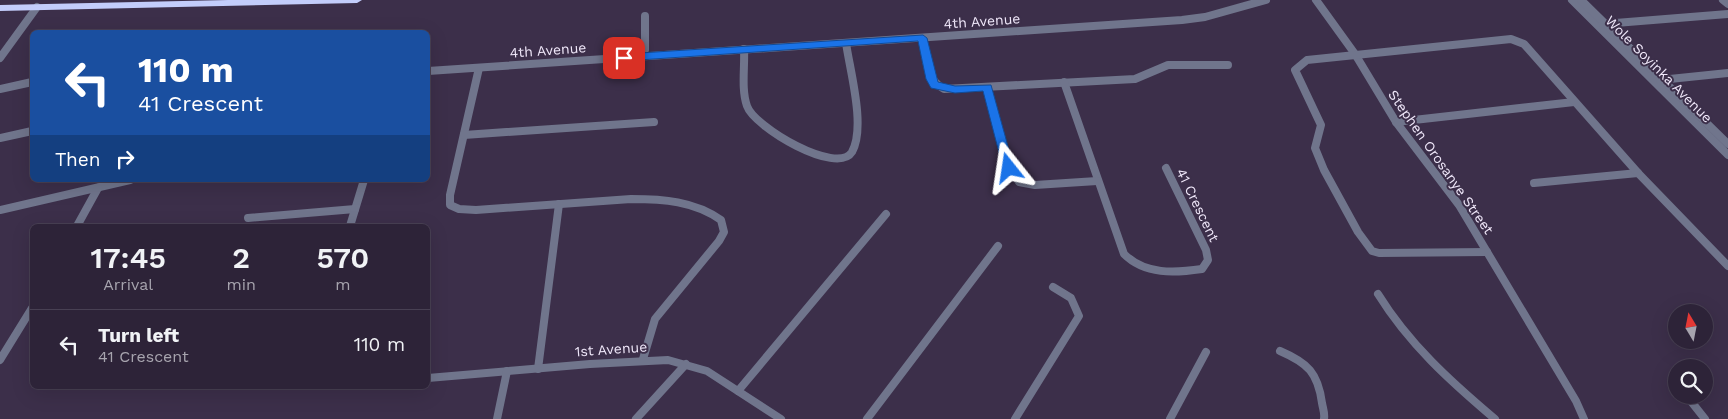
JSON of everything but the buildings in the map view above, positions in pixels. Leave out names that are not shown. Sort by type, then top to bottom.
[{"type":"highway","points":[[0,1],[27,0]]},
{"type":"highway","points":[[142,5],[190,0]]},
{"type":"highway","points":[[0,8],[357,0]]},
{"type":"street","name":"4th Avenue","points":[[430,71],[1182,20],[1266,0]]},
{"type":"street","name":"Stephen Orosanye Street","points":[[1316,0],[1354,54],[1396,122],[1459,205],[1576,401],[1584,419]]},
{"type":"street","name":"Wole Soyinka Avenue","points":[[1572,0],[1728,155]]},
{"type":"street","name":"Wole Soyinka Avenue","points":[[1582,0],[1728,144]]},
{"type":"street","points":[[1723,0],[1728,4]]},
{"type":"street","points":[[0,58],[37,7]]},
{"type":"street","points":[[1597,25],[1728,14]]},
{"type":"street","points":[[637,57],[645,50],[645,16]]},
{"type":"street","points":[[923,38],[931,79],[934,85],[955,89],[1135,79],[1168,66],[1228,65]]},
{"type":"street","points":[[1487,252],[1379,254],[1367,247],[1327,176],[1319,157],[1315,140],[1321,125],[1295,70],[1307,60],[1354,54],[1511,39],[1524,44],[1638,173],[1728,266]]},
{"type":"street","points":[[744,49],[747,105],[752,117],[762,126],[826,159],[836,161],[845,158],[851,153],[857,136],[846,43]]},
{"type":"street","points":[[479,68],[450,195],[450,204],[459,209],[476,210],[654,199],[703,209],[721,220],[724,232],[719,241],[654,319],[643,360]]},
{"type":"street","points":[[1653,80],[1728,73]]},
{"type":"street","points":[[0,89],[30,82]]},
{"type":"street","name":"41 Crescent","points":[[1064,82],[1097,181],[1124,254],[1129,262],[1140,267],[1166,270],[1202,269],[1208,260],[1206,250],[1166,168]]},
{"type":"street","points":[[987,87],[1009,168],[1019,182],[1035,185],[1097,181]]},
{"type":"street","points":[[1396,122],[1574,102]]},
{"type":"street","points":[[464,135],[654,122]]},
{"type":"street","points":[[0,138],[30,132]]},
{"type":"street","points":[[1534,183],[1638,173]]},
{"type":"street","points":[[0,210],[122,182]]},
{"type":"street","points":[[351,224],[363,182]]},
{"type":"street","points":[[78,224],[98,188]]},
{"type":"street","points":[[538,369],[559,204]]},
{"type":"street","points":[[248,218],[355,209]]},
{"type":"street","points":[[738,391],[886,214]]},
{"type":"street","points":[[868,419],[998,246]]},
{"type":"street","points":[[1015,419],[1079,316],[1071,298],[1053,288]]},
{"type":"street","points":[[1378,294],[1409,340],[1439,371],[1495,419]]},
{"type":"street","points":[[0,360],[30,311]]},
{"type":"street","points":[[1280,351],[1295,357],[1314,372],[1322,394],[1322,406],[1326,415],[1324,419]]},
{"type":"street","points":[[1170,419],[1206,352]]},
{"type":"street","name":"1st Avenue","points":[[430,378],[643,360],[668,360],[707,371],[781,419]]},
{"type":"street","points":[[636,419],[686,364]]},
{"type":"street","points":[[497,419],[507,371]]},
{"type":"street","points":[[1693,404],[1705,419]]},
{"type":"route","points":[[624,58],[923,38],[931,79],[934,85],[944,89],[987,87],[1009,168]]}]
